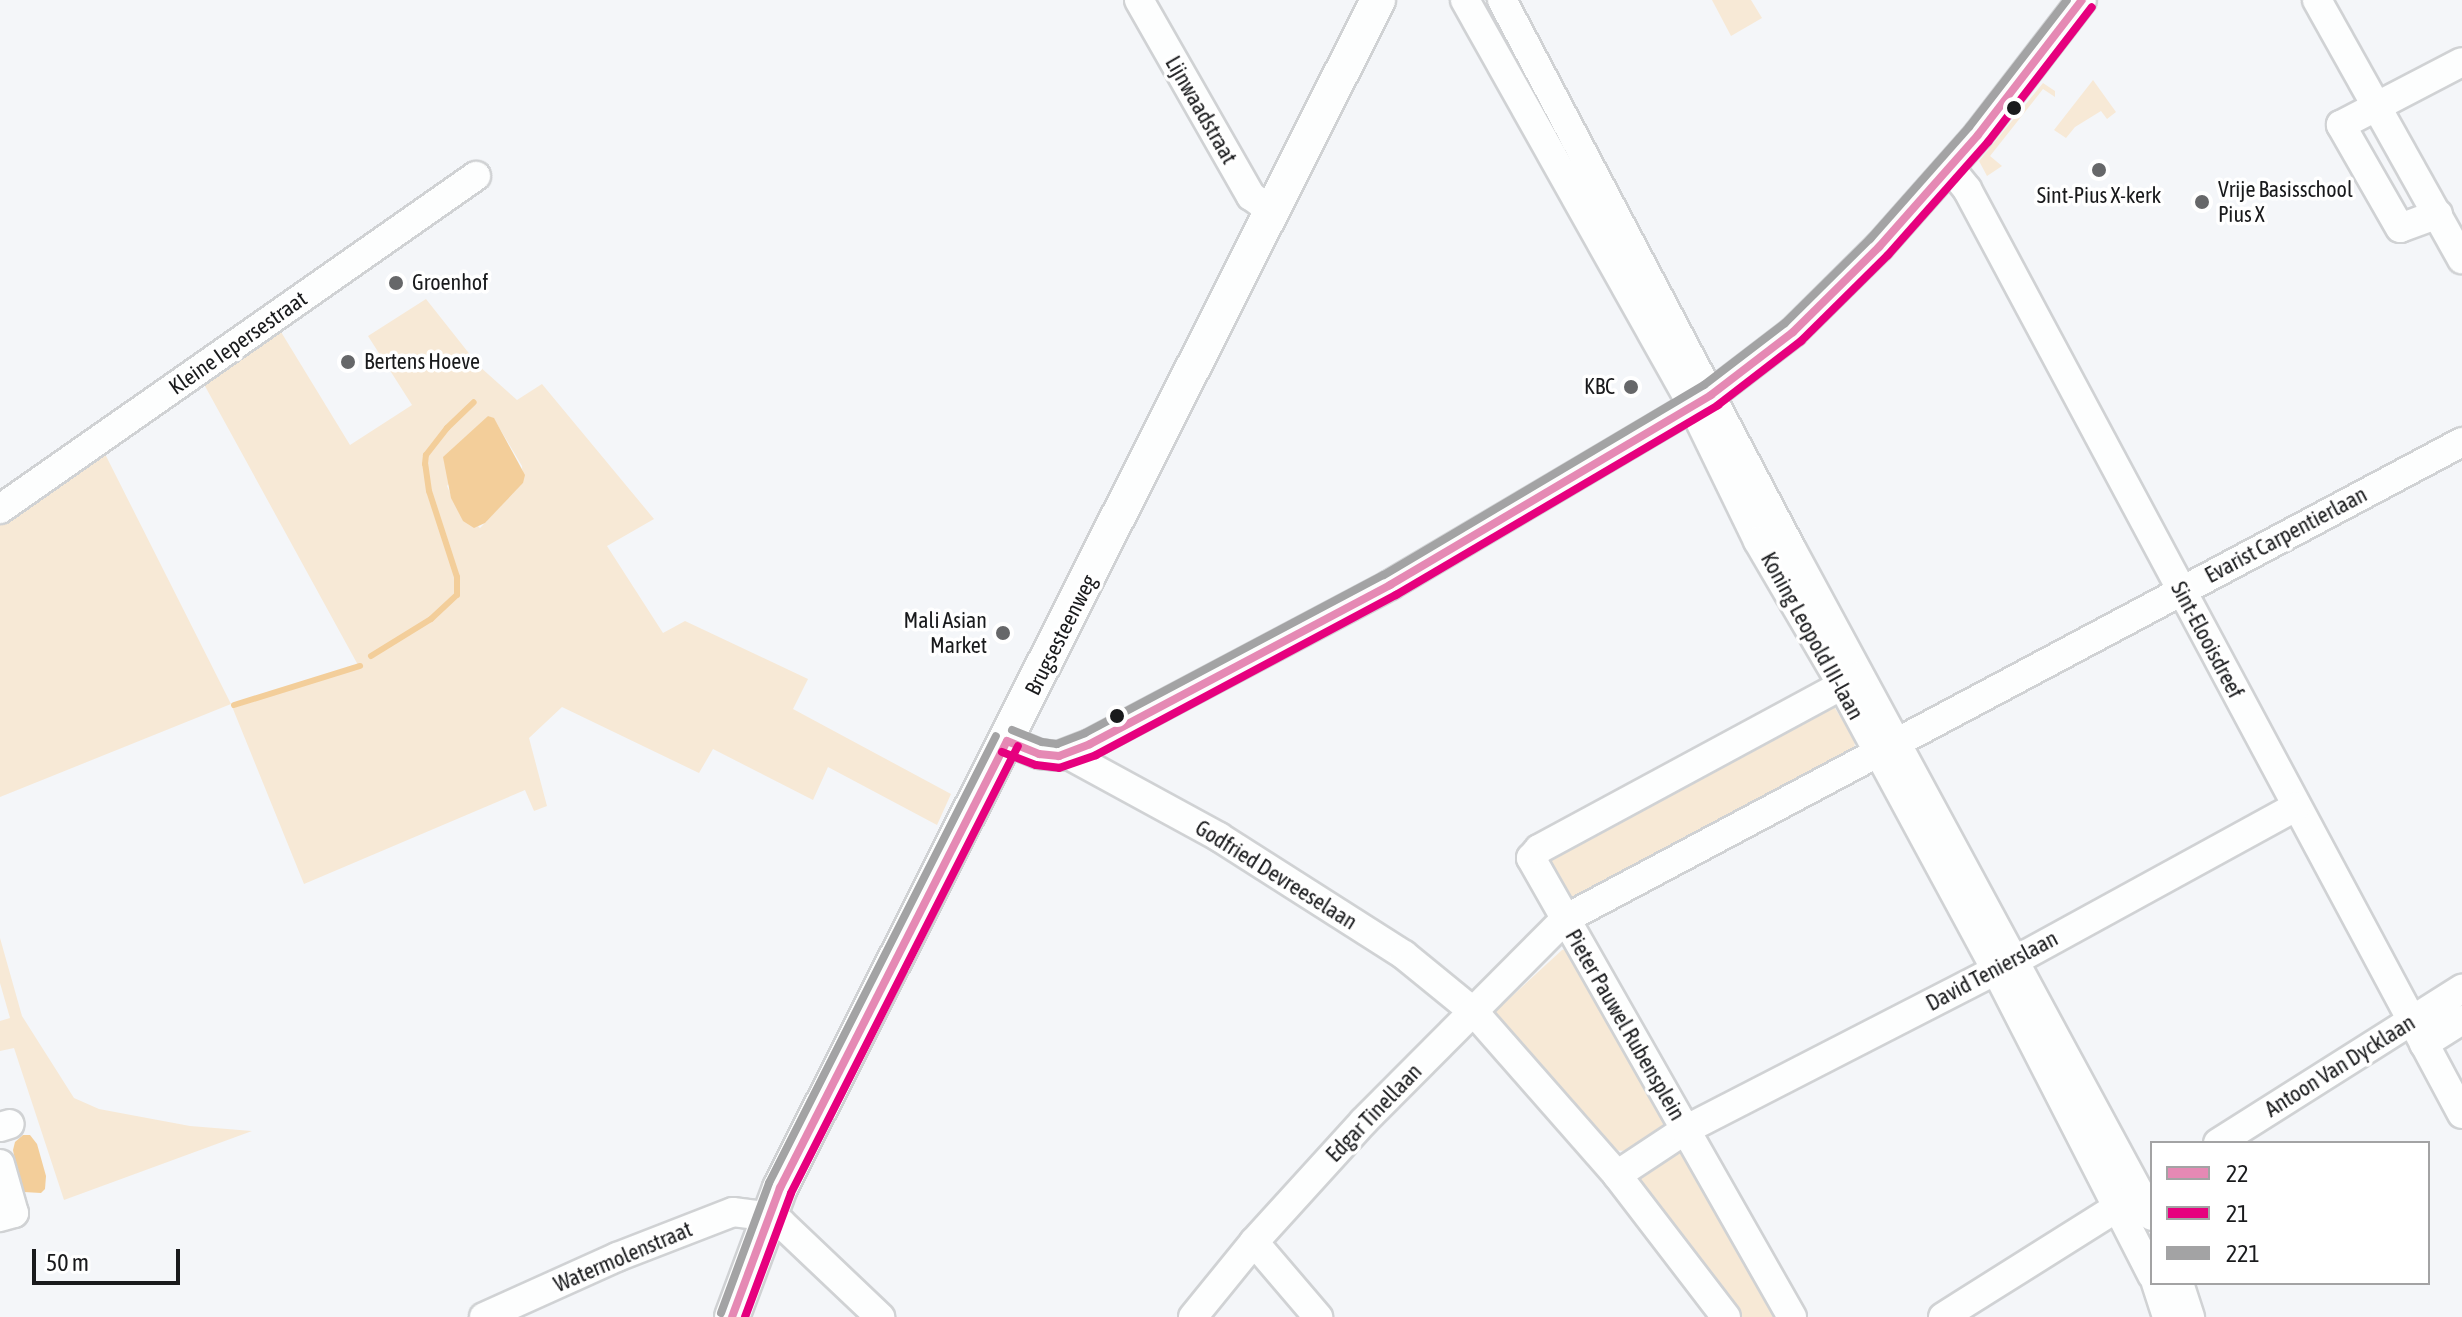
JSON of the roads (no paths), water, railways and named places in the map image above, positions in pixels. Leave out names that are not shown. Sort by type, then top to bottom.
[{"type":"main road","name":"Brugsesteenweg","points":[[732,1317],[766,1216],[1378,0]]},
{"type":"street","name":"Lijnwaadstraat","points":[[1139,0],[1251,196],[1273,212]]},
{"type":"street","name":"Koning Leopold III-laan","points":[[1465,0],[1701,400]]},
{"type":"street","name":"Koning Leopold III-laan","points":[[1502,0],[1701,400],[1758,541],[1852,680],[2006,965],[2142,1200],[2150,1260]]},
{"type":"street","points":[[1007,741],[1039,754],[1067,754],[1366,599],[1701,400],[1793,332],[1879,247],[1950,168],[2082,0]]},
{"type":"street","points":[[2317,0],[2462,259]]},
{"type":"street","points":[[2438,214],[2400,228],[2341,125],[2462,62]]},
{"type":"street","name":"Sint-Elooisdreef","points":[[1950,168],[1967,189],[2462,1114]]},
{"type":"street","name":"Kleine Iepersestraat","points":[[0,509],[476,176]]},
{"type":"street","name":"Evarist Carpentierlaan","points":[[1887,748],[2462,442]]},
{"type":"street","points":[[1565,919],[1534,869],[1531,858],[1539,849],[1852,680]]},
{"type":"street","name":"Edgar Tinellaan","points":[[1193,1317],[1254,1242],[1364,1121],[1565,919],[1887,748]]},
{"type":"street","name":"Godfried Devreeselaan","points":[[1067,754],[1219,837],[1404,955],[1474,1012]]},
{"type":"street","name":"David Tenierslaan","points":[[1685,1130],[2006,965],[2296,807]]},
{"type":"street","name":"Pieter Pauwel Rubensplein","points":[[1565,919],[1792,1317]]},
{"type":"street","name":"Antoon Van Dycklaan","points":[[2417,1033],[2462,989]]},
{"type":"street","points":[[1474,1012],[1617,1175],[1726,1317]]},
{"type":"street","name":"Antoon Van Dycklaan","points":[[2222,1141],[2417,1033],[2462,1020]]},
{"type":"street","name":"Pieter Pauwel Rubensplein","points":[[1617,1175],[1685,1130]]},
{"type":"street","points":[[0,1164],[15,1214]]},
{"type":"street","points":[[1943,1317],[2142,1200]]},
{"type":"street","name":"Watermolenstraat","points":[[484,1317],[722,1215],[733,1212],[766,1216]]},
{"type":"street","points":[[766,1216],[790,1231],[880,1317]]},
{"type":"street","points":[[1254,1242],[1318,1317]]},
{"type":"street","points":[[2157,1285],[2167,1317]]},
{"type":"street","points":[[2180,1285],[2190,1317]]},
{"type":"waterway","points":[[371,656],[431,619],[457,595],[457,577],[429,491],[425,464],[426,455],[447,428],[474,402]]},
{"type":"waterway","points":[[234,705],[360,666]]},
{"type":"place","name":"Sint-Pius X-kerk","points":[[2099,170]]},
{"type":"place","name":"Vrije Basisschool Pius X","points":[[2202,202]]},
{"type":"place","name":"Groenhof","points":[[396,283]]},
{"type":"place","name":"Bertens Hoeve","points":[[348,362]]},
{"type":"place","name":"KBC","points":[[1631,387]]},
{"type":"place","name":"Mali Asian Market","points":[[1003,633]]}]
